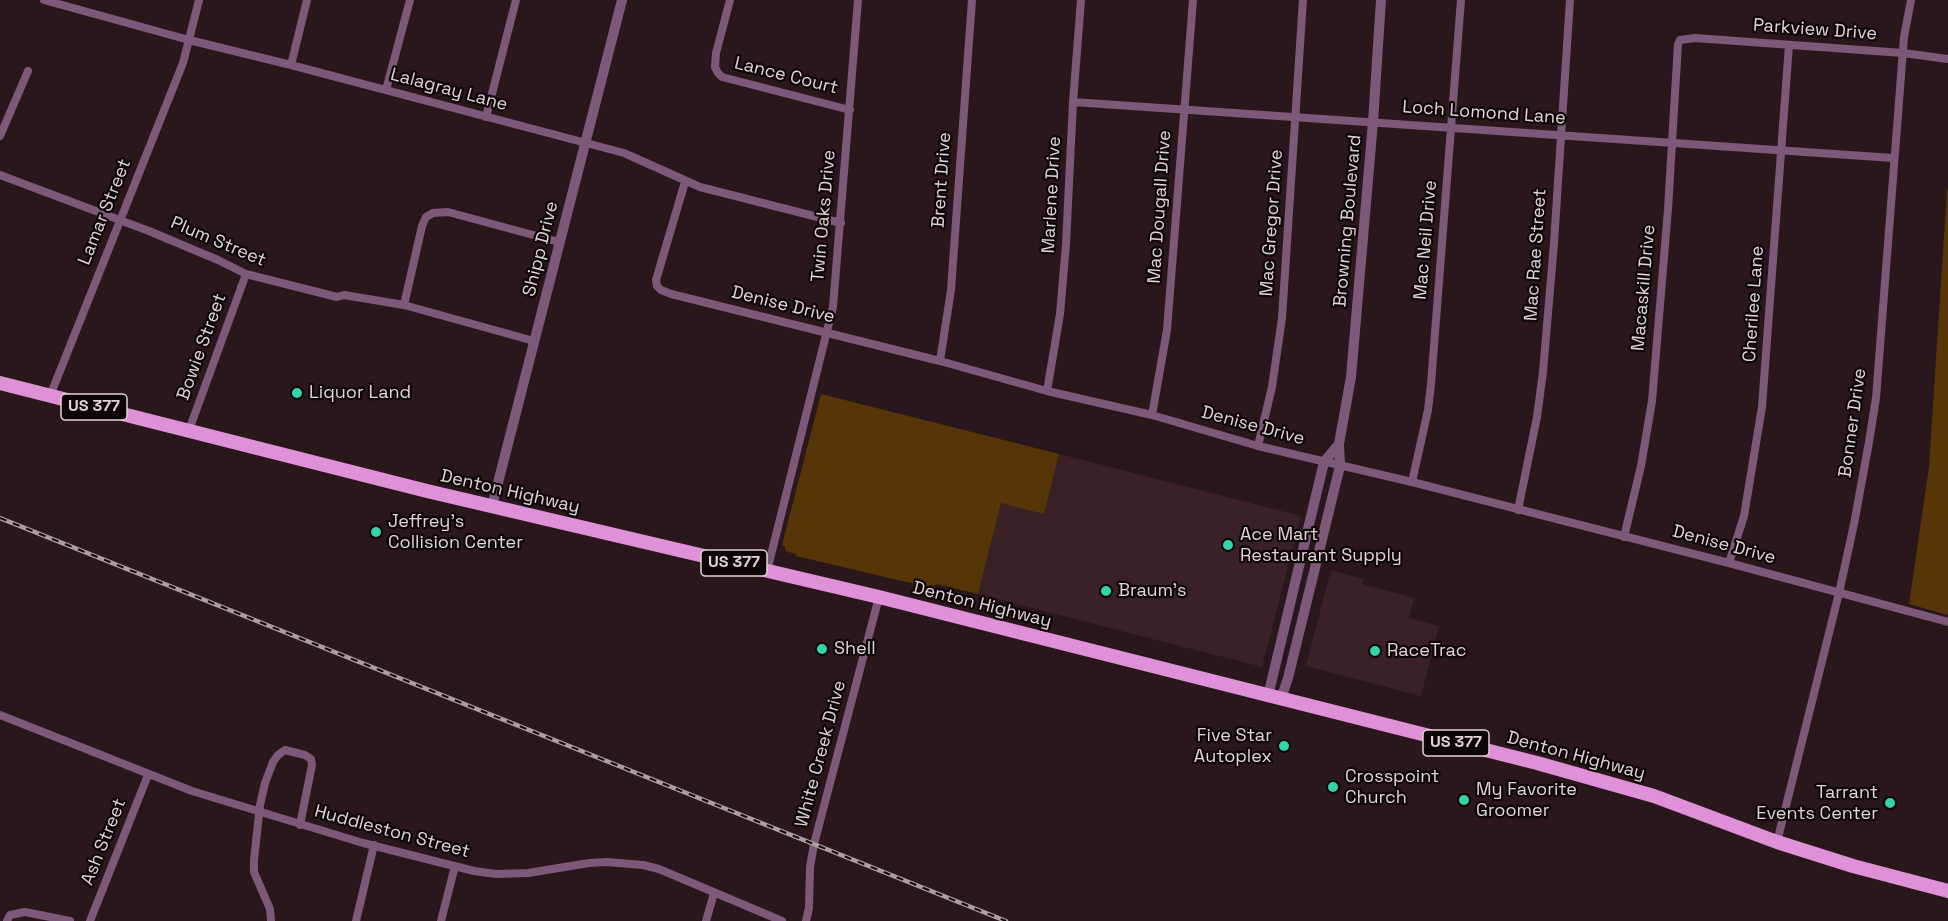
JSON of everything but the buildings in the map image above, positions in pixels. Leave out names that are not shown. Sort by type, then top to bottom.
[{"type":"main road","name":"Denton Highway","points":[[0,383],[492,506],[879,597],[1624,787],[1719,819],[1777,842],[1853,866],[1948,891]]},
{"type":"street","name":"Lalagray Lane","points":[[44,0],[189,40],[585,142],[640,159],[685,182],[700,187],[841,222]]},
{"type":"street","name":"Lamar Street","points":[[50,396],[183,63],[199,0]]},
{"type":"street","points":[[291,65],[307,0]]},
{"type":"street","points":[[386,90],[410,0]]},
{"type":"street","points":[[486,117],[516,0]]},
{"type":"street","name":"Shipp Drive","points":[[492,506],[622,0]]},
{"type":"street","name":"Lance Court","points":[[730,0],[716,53],[715,67],[722,77],[850,110]]},
{"type":"street","name":"Twin Oaks Drive","points":[[767,571],[833,307],[858,0]]},
{"type":"street","name":"Brent Drive","points":[[940,361],[951,290],[972,0]]},
{"type":"street","name":"Marlene Drive","points":[[1047,391],[1060,314],[1081,0]]},
{"type":"street","name":"Mac Dougall Drive","points":[[1152,415],[1167,330],[1193,0]]},
{"type":"street","name":"Mac Gregor Drive","points":[[1257,446],[1272,387],[1279,341],[1304,0]]},
{"type":"street","name":"Browning Boulevard","points":[[1274,697],[1308,593],[1340,466],[1339,444],[1351,377],[1381,0]]},
{"type":"street","name":"Mac Neil Drive","points":[[1412,482],[1430,393],[1461,0]]},
{"type":"street","name":"Mac Rae Street","points":[[1518,510],[1537,417],[1543,372],[1570,0]]},
{"type":"street","name":"Bonner Drive","points":[[1777,842],[1839,593],[1854,524],[1875,398],[1893,158],[1903,52],[1911,0]]},
{"type":"street","name":"Parkview Drive","points":[[1680,40],[1695,38],[1903,52],[1948,59]]},
{"type":"street","name":"Macaskill Drive","points":[[1624,537],[1641,466],[1652,401],[1677,44],[1680,40]]},
{"type":"street","name":"Cherilee Lane","points":[[1729,563],[1744,516],[1762,407],[1789,45]]},
{"type":"street","points":[[0,136],[28,71]]},
{"type":"street","name":"Loch Lomond Lane","points":[[1073,102],[1893,158]]},
{"type":"street","name":"Plum Street","points":[[0,174],[120,220],[218,260],[246,274],[337,297],[344,295],[404,305],[534,341]]},
{"type":"street","name":"Denise Drive","points":[[685,182],[656,280],[661,290],[940,361],[1047,391],[1152,415],[1257,446],[1412,482],[1729,563],[1948,622]]},
{"type":"street","points":[[404,305],[422,226],[426,218],[433,213],[448,212],[560,242]]},
{"type":"street","name":"Bowie Street","points":[[189,430],[246,274]]},
{"type":"street","name":"Browning Boulevard","points":[[1274,697],[1293,589],[1324,462],[1339,444]]},
{"type":"street","points":[[1293,589],[1308,593]]},
{"type":"street","name":"White Creek Drive","points":[[806,921],[809,908],[808,880],[812,855],[879,597]]},
{"type":"street","name":"Huddleston Street","points":[[0,716],[148,775],[259,813],[374,845],[496,874],[512,874],[589,863],[643,865],[658,869],[782,921]]},
{"type":"street","points":[[271,921],[270,909],[254,872],[259,813],[265,783],[278,755],[285,750],[311,759],[312,765],[300,825]]},
{"type":"street","name":"Ash Street","points":[[90,921],[148,775]]},
{"type":"street","points":[[356,921],[374,845]]},
{"type":"street","points":[[441,921],[455,866]]},
{"type":"street","points":[[706,921],[714,893]]},
{"type":"street","points":[[7,921],[10,915],[25,912],[70,921]]},
{"type":"shaded area","points":[[1947,190],[1948,615],[1909,604],[1929,467]]},
{"type":"shaded area","points":[[821,394],[1059,454],[1044,514],[1001,503],[978,594],[937,584],[932,588],[796,556],[796,554],[785,551],[782,545]]},
{"type":"shaded area","points":[[1059,454],[1301,516],[1262,667],[978,594],[1001,503],[1044,513]]},
{"type":"shaded area","points":[[1331,570],[1363,579],[1362,584],[1414,598],[1409,618],[1439,626],[1421,696],[1306,666]]},
{"type":"railway","points":[[0,518],[1006,921]]},
{"type":"place","name":"Liquor Land","points":[[297,393]]},
{"type":"place","name":"Jeffrey's Collision Center","points":[[376,532]]},
{"type":"place","name":"Ace Mart Restaurant Supply","points":[[1228,545]]},
{"type":"place","name":"Braum's","points":[[1106,591]]},
{"type":"place","name":"Shell","points":[[822,649]]},
{"type":"place","name":"RaceTrac","points":[[1375,651]]},
{"type":"place","name":"Five Star Autoplex","points":[[1284,746]]},
{"type":"place","name":"Crosspoint Church","points":[[1333,787]]},
{"type":"place","name":"My Favorite Groomer","points":[[1464,800]]},
{"type":"place","name":"Tarrant Events Center","points":[[1890,803]]}]
